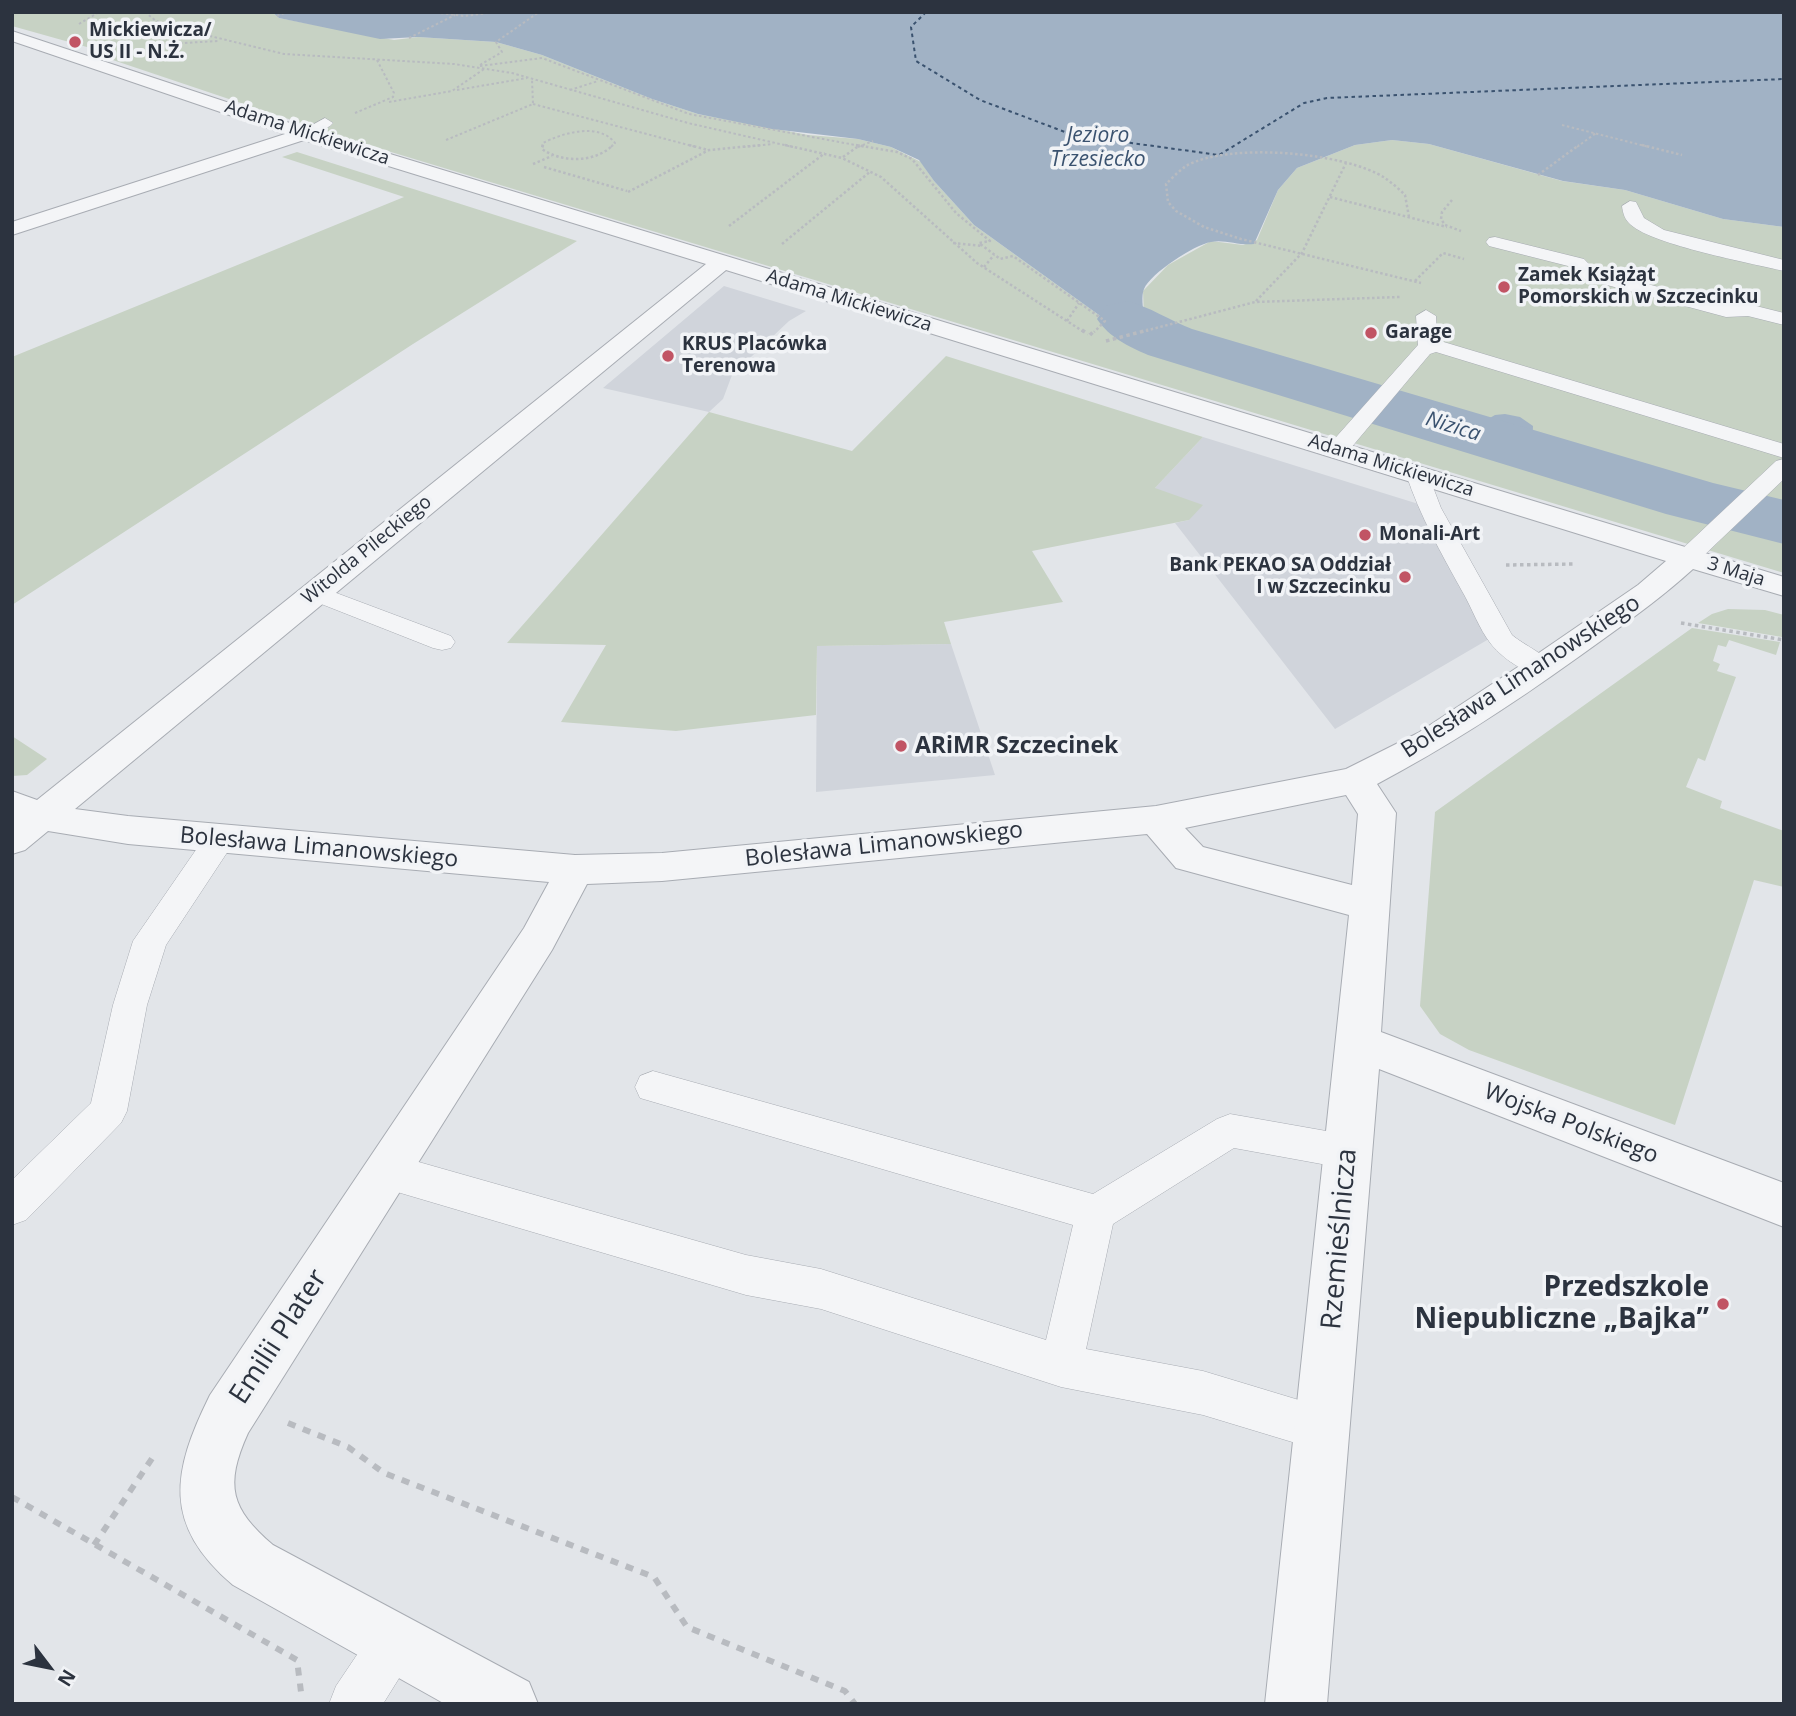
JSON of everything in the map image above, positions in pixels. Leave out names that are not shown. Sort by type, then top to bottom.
[{"type":"street","name":"Adama Mickiewicza","points":[[12,36],[314,129],[723,262],[1688,557]]},
{"type":"street","points":[[12,229],[314,129]]},
{"type":"street","name":"Witolda Pileckiego","points":[[12,840],[27,810],[315,593],[723,262]]},
{"type":"street","name":"3 Maja","points":[[1688,557],[1784,587]]},
{"type":"street","name":"Bolesława Limanowskiego","points":[[27,810],[128,831],[575,870],[662,867],[1156,820],[1355,780],[1430,741],[1542,667],[1648,592],[1688,557]]},
{"type":"street","name":"Rzemieślnicza","points":[[1296,1704],[1359,1042],[1377,813],[1355,780]]},
{"type":"street","points":[[1156,820],[1190,858],[1369,905]]},
{"type":"street","name":"Emilii Plater","points":[[507,1704],[237,1554],[216,1527],[206,1492],[207,1472],[214,1443],[229,1414],[538,939],[575,870]]},
{"type":"street","name":"Wojska Polskiego","points":[[1359,1042],[1784,1205]]},
{"type":"lane","points":[[1630,206],[1632,215],[1638,222],[1658,234],[1784,266]]},
{"type":"lane","points":[[1495,242],[1578,263],[1588,274],[1726,311],[1748,310],[1784,319]]},
{"type":"lane","points":[[1426,316],[1428,347]]},
{"type":"lane","points":[[1337,450],[1428,347]]},
{"type":"lane","points":[[1428,347],[1444,348],[1784,451]]},
{"type":"lane","points":[[1688,557],[1784,467]]},
{"type":"lane","points":[[1418,474],[1429,508],[1502,640],[1520,655],[1542,667]]},
{"type":"lane","points":[[315,593],[442,642]]},
{"type":"lane","points":[[12,1207],[108,1111],[130,1005],[150,941],[220,839]]},
{"type":"lane","points":[[653,1087],[1096,1213]]},
{"type":"lane","points":[[1061,1366],[1096,1213],[1230,1131],[1349,1152]]},
{"type":"lane","points":[[387,1171],[746,1275],[821,1289],[1061,1366],[1203,1392],[1322,1429]]},
{"type":"lane","points":[[354,1704],[394,1642]]},
{"type":"path","points":[[145,12],[162,23],[222,41],[299,56],[485,68],[531,78],[662,117],[842,158],[871,171],[952,243],[984,267],[1090,335],[1106,341],[1255,302],[1402,297]]},
{"type":"path","points":[[277,16],[287,12]]},
{"type":"path","points":[[431,12],[455,15],[497,12]]},
{"type":"path","points":[[409,38],[461,12]]},
{"type":"path","points":[[476,67],[502,52],[496,42],[539,12]]},
{"type":"path","points":[[146,45],[222,41]]},
{"type":"path","points":[[476,67],[542,58],[677,110],[760,129],[887,149],[912,159],[956,213],[989,241],[979,243],[1000,259],[1013,256],[1105,321],[1090,335]]},
{"type":"path","points":[[377,60],[394,93],[388,102]]},
{"type":"path","points":[[452,91],[485,68]]},
{"type":"path","points":[[314,129],[388,102],[531,78]]},
{"type":"path","points":[[531,78],[533,104]]},
{"type":"path","points":[[570,90],[599,81]]},
{"type":"path","points":[[446,140],[533,104],[709,150],[780,143]]},
{"type":"path","points":[[662,117],[677,110]]},
{"type":"path","points":[[1562,125],[1682,155]]},
{"type":"path","points":[[602,134],[618,127]]},
{"type":"path","points":[[748,137],[760,129]]},
{"type":"path","points":[[533,164],[553,156],[575,158],[605,152],[615,143],[612,138],[602,134],[573,132],[552,137],[544,143],[542,149],[553,156]]},
{"type":"path","points":[[1538,175],[1596,133]]},
{"type":"path","points":[[842,158],[862,144],[873,142]]},
{"type":"path","points":[[632,200],[627,191],[709,150]]},
{"type":"path","points":[[723,231],[826,153]]},
{"type":"path","points":[[1409,217],[1411,206],[1399,188],[1372,172],[1346,163],[1294,153],[1237,153],[1191,163],[1170,177],[1166,184],[1168,202],[1188,219],[1222,234],[1414,282]]},
{"type":"path","points":[[1255,302],[1302,253],[1346,163]]},
{"type":"path","points":[[778,247],[871,171]]},
{"type":"path","points":[[1329,197],[1456,229]]},
{"type":"path","points":[[1414,282],[1443,253],[1476,262],[1495,242]]},
{"type":"path","points":[[952,243],[983,246]]},
{"type":"path","points":[[984,267],[994,255]]},
{"type":"path","points":[[1414,282],[1417,289]]},
{"type":"path","points":[[1067,321],[1079,303]]},
{"type":"path","points":[[1462,566],[1586,564]]},
{"type":"path","points":[[1681,623],[1784,640]]},
{"type":"path","points":[[280,1420],[348,1447],[384,1473],[654,1577],[687,1627],[845,1691],[855,1704]]},
{"type":"path","points":[[12,1497],[298,1660],[301,1678]]},
{"type":"shaded area","points":[[724,286],[806,311],[789,321],[732,375],[723,399],[709,412],[603,388]]},
{"type":"shaded area","points":[[1203,437],[1441,511],[1506,629],[1335,729],[1175,523],[1189,520],[1154,489]]},
{"type":"shaded area","points":[[951,644],[995,775],[816,792],[817,646]]},
{"type":"green space","points":[[12,12],[272,12],[279,18],[394,40],[418,37],[496,42],[542,55],[652,99],[698,114],[808,135],[858,139],[891,147],[921,162],[934,181],[974,225],[1110,323],[1144,316],[1143,291],[1168,265],[1211,241],[1243,245],[1257,240],[1278,190],[1297,168],[1355,145],[1392,140],[1429,144],[1562,181],[1625,190],[1723,219],[1784,227],[1784,573],[348,139],[92,53],[94,49],[12,26]]},
{"type":"green space","points":[[297,152],[577,241],[413,344],[12,605],[12,357],[404,197],[282,157]]},
{"type":"green space","points":[[946,356],[1203,437],[1155,488],[1203,505],[1189,520],[1032,551],[1063,602],[944,622],[951,644],[817,646],[816,715],[676,731],[561,722],[606,645],[507,643],[709,412],[852,451]]},
{"type":"green space","points":[[1728,609],[1765,610],[1784,615],[1782,637],[1698,623],[1712,614]]},
{"type":"green space","points":[[1692,628],[1780,642],[1776,655],[1729,640],[1726,647],[1718,645],[1713,661],[1720,664],[1717,671],[1736,677],[1705,761],[1698,758],[1686,787],[1722,801],[1720,808],[1784,831],[1784,887],[1754,880],[1675,1125],[1469,1050],[1440,1034],[1420,1006],[1435,812]]},
{"type":"green space","points":[[12,736],[47,759],[27,775],[12,776]]},
{"type":"water","name":"Jezioro Trzesiecko","points":[[272,12],[1784,12],[1784,227],[1723,219],[1625,190],[1563,181],[1429,144],[1392,140],[1355,145],[1297,168],[1278,190],[1254,244],[1216,241],[1194,248],[1164,268],[1148,283],[1142,302],[1144,316],[1110,323],[974,225],[934,181],[919,160],[891,147],[858,139],[772,129],[698,114],[652,99],[542,55],[496,42],[418,37],[380,39],[279,18]]},
{"type":"water","points":[[1495,415],[1520,417],[1533,426],[1532,451],[1467,431]]},
{"type":"waterway","name":"Nizica","points":[[1127,319],[1146,332],[1170,342],[1691,499],[1784,522]]},
{"type":"ferry route","points":[[926,12],[911,27],[916,61],[980,100],[1073,135],[1219,155],[1304,103],[1327,98],[1784,79]]},
{"type":"place","name":"Mickiewicza/ US II - N.Ż.","points":[[75,42]]},
{"type":"place","name":"Zamek Książąt Pomorskich w Szczecinku","points":[[1504,287]]},
{"type":"place","name":"Garage","points":[[1371,333]]},
{"type":"place","name":"KRUS Placówka Terenowa","points":[[668,356]]},
{"type":"place","name":"Monali-Art","points":[[1365,535]]},
{"type":"place","name":"Bank PEKAO SA Oddział I w Szczecinku","points":[[1405,577]]},
{"type":"place","name":"ARiMR Szczecinek","points":[[901,746]]},
{"type":"place","name":"Przedszkole Niepubliczne „Bajka”","points":[[1723,1304]]}]
